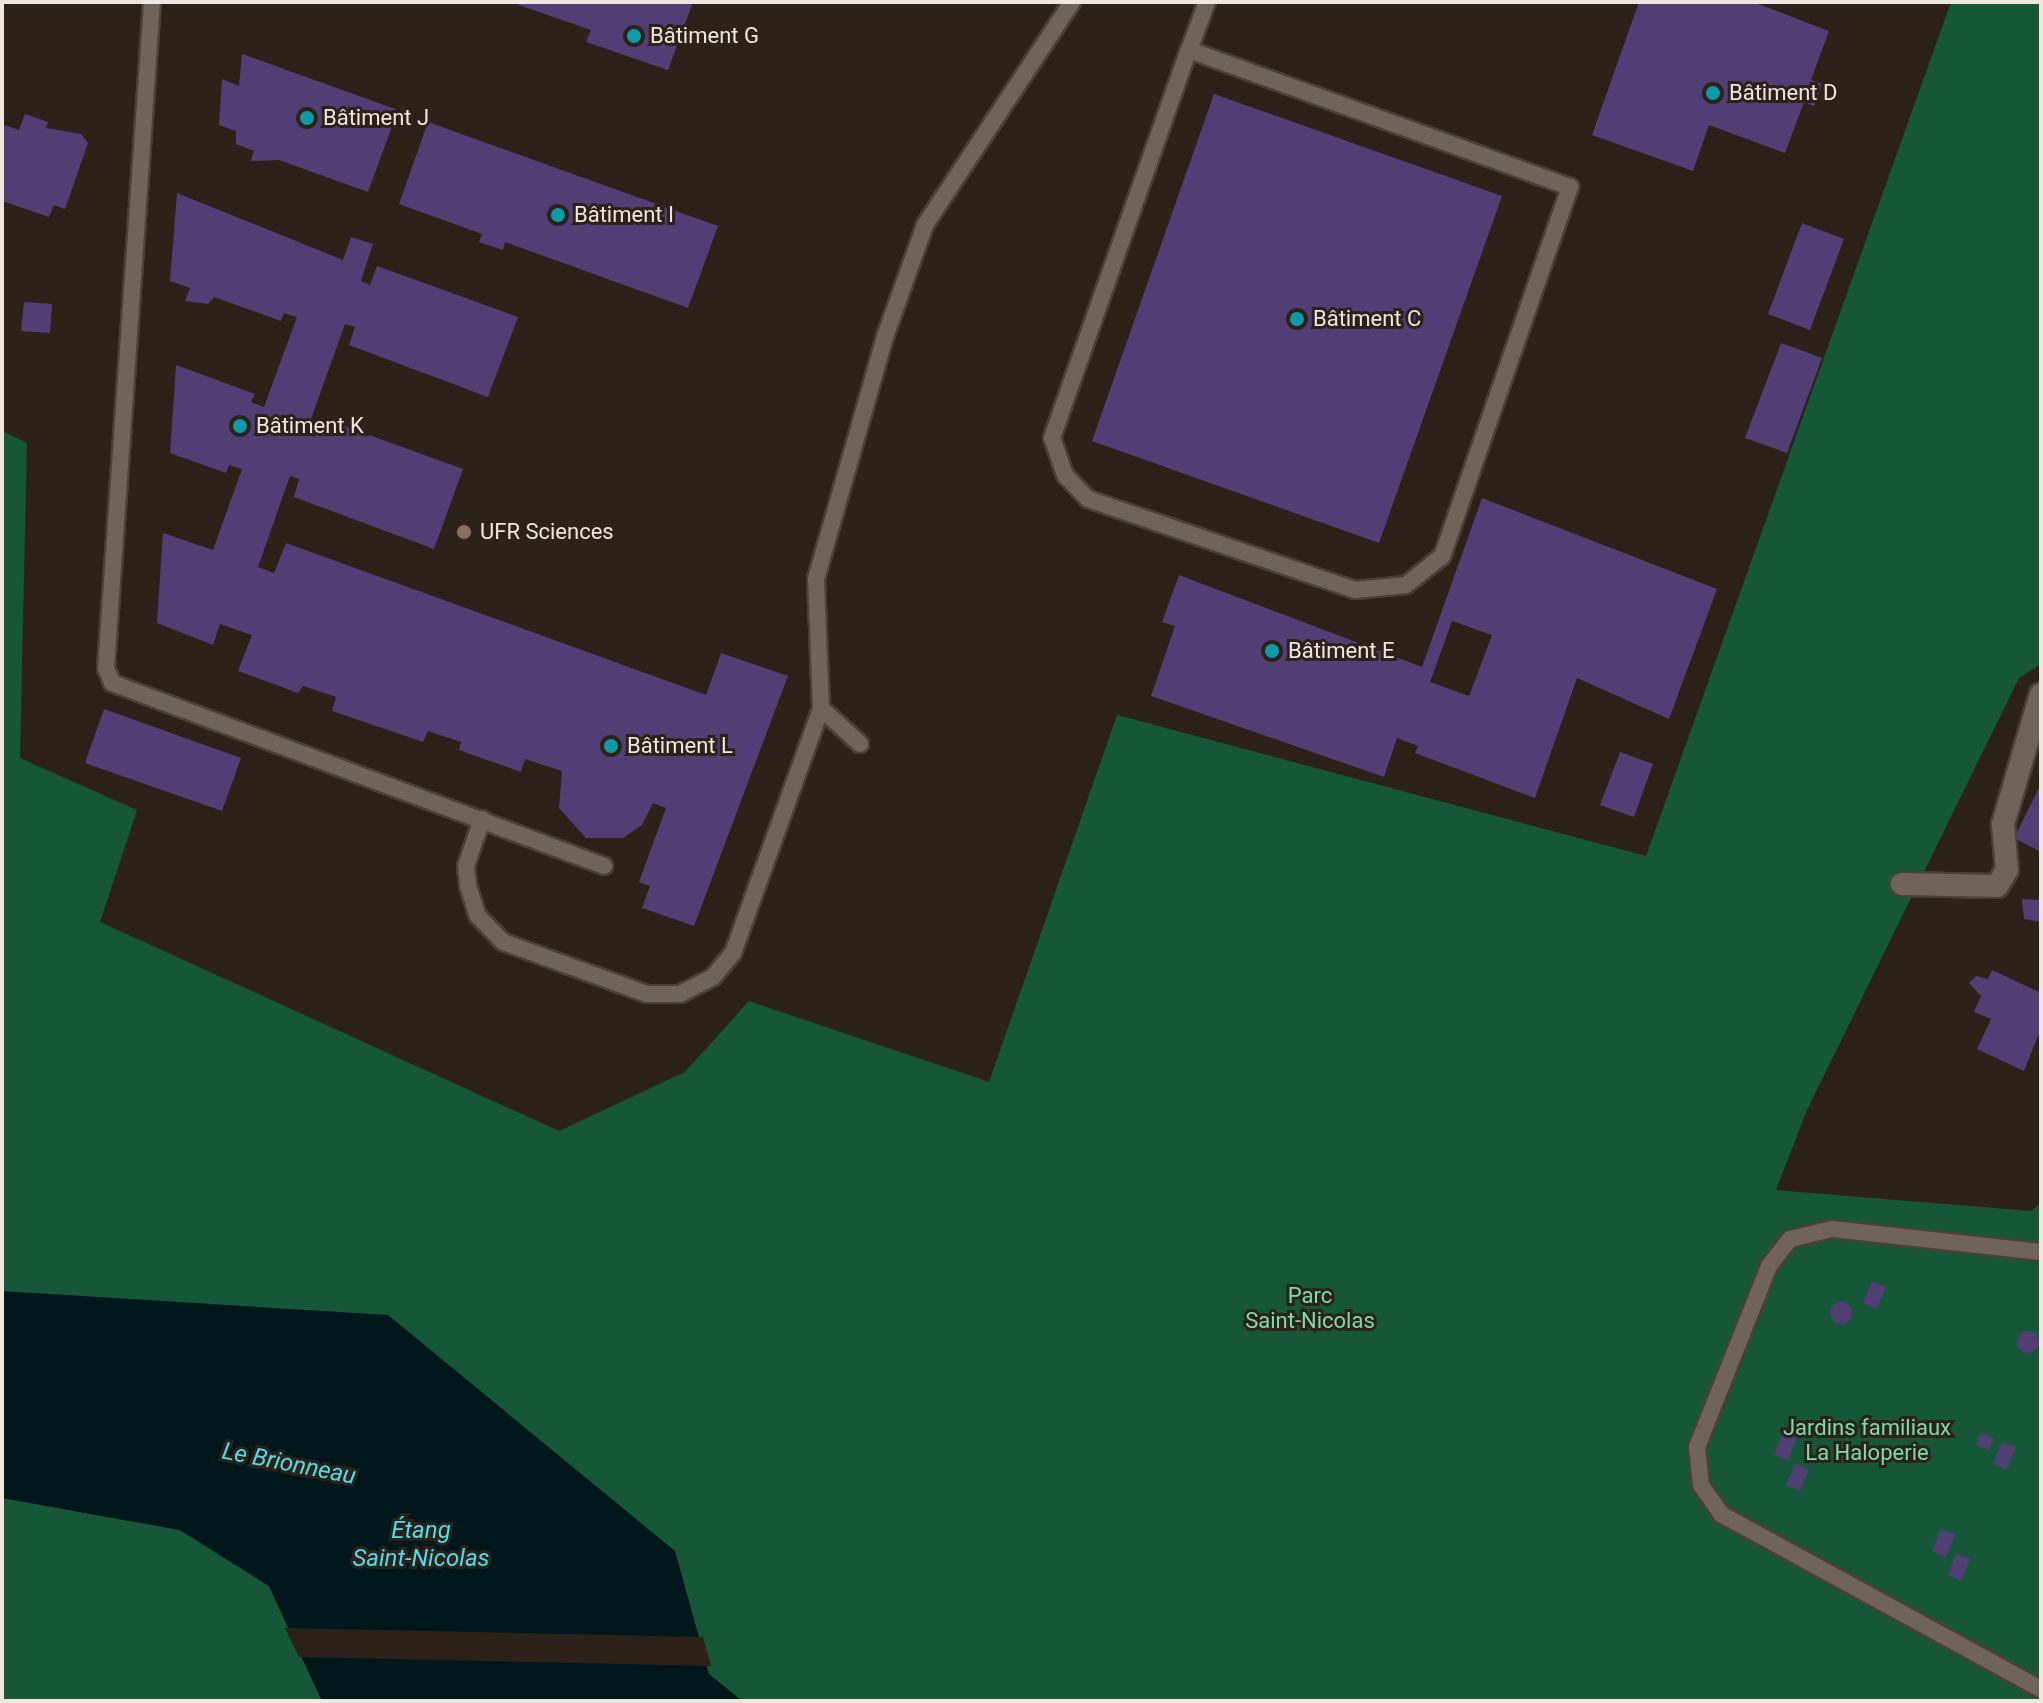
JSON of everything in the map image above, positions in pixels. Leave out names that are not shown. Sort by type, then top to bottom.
[{"type":"street","points":[[1902,884],[1997,886],[2007,870],[2003,824],[2041,694]]},
{"type":"lane","points":[[152,2],[106,668],[112,683],[604,866]]},
{"type":"lane","points":[[482,819],[466,866],[468,886],[478,916],[503,942],[647,994],[680,994],[713,977],[733,953],[821,708],[816,579],[891,321],[925,225],[1072,2]]},
{"type":"lane","points":[[1189,50],[1570,187],[1442,556],[1406,585],[1355,590],[1088,499],[1065,475],[1052,438],[1189,50],[1207,2]]},
{"type":"lane","points":[[821,708],[860,744]]},
{"type":"lane","points":[[2041,1252],[1832,1229],[1790,1239],[1769,1266],[1697,1447],[1701,1485],[1721,1514],[2041,1689]]},
{"type":"green space","name":"Parc Saint-Nicolas","points":[[1951,2],[2041,2],[2041,664],[2019,678],[1807,1110],[1776,1190],[2031,1211],[2041,1203],[2041,1701],[742,1701],[709,1674],[675,1551],[58,1298],[2,1291],[2,431],[27,443],[20,758],[137,810],[100,922],[559,1131],[685,1072],[749,1001],[989,1082],[1117,715],[1646,856]]},
{"type":"green space","points":[[2,1498],[180,1530],[269,1586],[322,1701],[2,1701]]},
{"type":"water","name":"Étang Saint-Nicolas","points":[[2,1291],[388,1315],[675,1551],[709,1674],[742,1701],[322,1701],[269,1586],[180,1530],[2,1498]]},
{"type":"pier","points":[[285,1628],[703,1637],[711,1666],[299,1657]]},
{"type":"building","name":"Bâtiment G","points":[[510,2],[693,2],[668,70],[586,42],[591,30]]},
{"type":"building","name":"Bâtiment D","points":[[1639,2],[1753,2],[1829,31],[1811,80],[1822,84],[1814,106],[1804,102],[1785,153],[1709,125],[1693,171],[1592,135]]},
{"type":"building","name":"Bâtiment J","points":[[242,54],[398,110],[368,192],[279,160],[251,161],[254,151],[236,144],[236,131],[219,125],[222,79],[239,86]]},
{"type":"building","name":"Bâtiment C","points":[[1214,94],[1502,196],[1379,543],[1092,441]]},
{"type":"building","points":[[25,114],[48,122],[46,128],[81,134],[88,143],[65,209],[54,205],[49,217],[2,201],[2,132],[4,125],[19,130]]},
{"type":"building","name":"Bâtiment I","points":[[428,122],[718,226],[688,308],[505,242],[503,250],[479,242],[482,234],[399,204]]},
{"type":"building","points":[[177,193],[343,260],[351,237],[373,244],[361,281],[370,285],[377,266],[518,317],[488,397],[349,345],[355,327],[345,324],[306,433],[315,437],[322,418],[463,469],[434,549],[294,497],[299,479],[290,476],[258,567],[274,573],[286,543],[706,695],[721,653],[788,676],[694,926],[642,908],[650,886],[639,882],[666,808],[653,803],[642,825],[623,838],[586,838],[559,808],[562,771],[525,759],[521,772],[459,750],[461,742],[428,731],[423,742],[332,711],[336,697],[303,686],[298,693],[238,671],[252,635],[220,624],[213,645],[157,623],[163,533],[213,550],[242,469],[229,465],[226,473],[170,453],[176,365],[255,394],[251,402],[264,407],[297,317],[284,313],[281,321],[214,297],[208,304],[185,301],[190,288],[170,281]]},
{"type":"building","points":[[1802,223],[1844,239],[1810,330],[1768,314]]},
{"type":"building","points":[[24,302],[52,304],[50,333],[21,331]]},
{"type":"building","points":[[1781,343],[1822,358],[1787,453],[1745,438]]},
{"type":"building","name":"Bâtiment E","points":[[1482,498],[1717,589],[1669,719],[1577,678],[1535,798],[1415,753],[1418,746],[1397,738],[1384,777],[1151,696],[1175,626],[1162,622],[1179,575],[1422,667]],"holes":[[[1452,621],[1492,635],[1469,696],[1430,682]]]},
{"type":"building","points":[[104,709],[241,758],[222,811],[85,763]]},
{"type":"building","points":[[1620,752],[1653,764],[1634,817],[1600,805]]},
{"type":"building","points":[[2041,784],[2041,852],[2014,838]]},
{"type":"building","points":[[2022,899],[2041,900],[2041,922],[2024,919]]},
{"type":"building","points":[[1992,970],[2041,993],[2041,1028],[2024,1071],[1977,1049],[1991,1019],[1974,1012],[1981,996],[1969,983],[1976,976],[1988,979]]},
{"type":"building","points":[[1872,1281],[1886,1287],[1876,1309],[1863,1303]]},
{"type":"building","points":[[1841,1302],[1849,1305],[1852,1313],[1849,1321],[1841,1324],[1833,1321],[1830,1313],[1833,1305]]},
{"type":"building","points":[[2028,1331],[2039,1342],[2028,1353],[2017,1342]]},
{"type":"building","points":[[1783,1433],[1797,1438],[1788,1460],[1774,1455]]},
{"type":"building","points":[[1981,1433],[1994,1439],[1989,1450],[1976,1445]]},
{"type":"building","points":[[2002,1442],[2016,1447],[2007,1470],[1993,1464]]},
{"type":"building","points":[[1795,1464],[1809,1469],[1800,1491],[1786,1486]]},
{"type":"building","points":[[1941,1529],[1955,1534],[1946,1557],[1932,1551]]},
{"type":"building","points":[[1956,1554],[1970,1559],[1961,1581],[1948,1575]]},
{"type":"place","name":"Bâtiment G","points":[[634,36]]},
{"type":"place","name":"Bâtiment D","points":[[1713,93]]},
{"type":"place","name":"Bâtiment J","points":[[307,118]]},
{"type":"place","name":"Bâtiment I","points":[[558,215]]},
{"type":"place","name":"Bâtiment C","points":[[1297,319]]},
{"type":"place","name":"Bâtiment K","points":[[240,426]]},
{"type":"place","name":"UFR Sciences","points":[[464,532]]},
{"type":"place","name":"Bâtiment E","points":[[1272,651]]},
{"type":"place","name":"Bâtiment L","points":[[611,746]]},
{"type":"park label","name":"Jardins familiaux La Haloperie","points":[[1867,1440]]},
{"type":"water label","name":"Le Brionneau","points":[[289,1464]]}]
